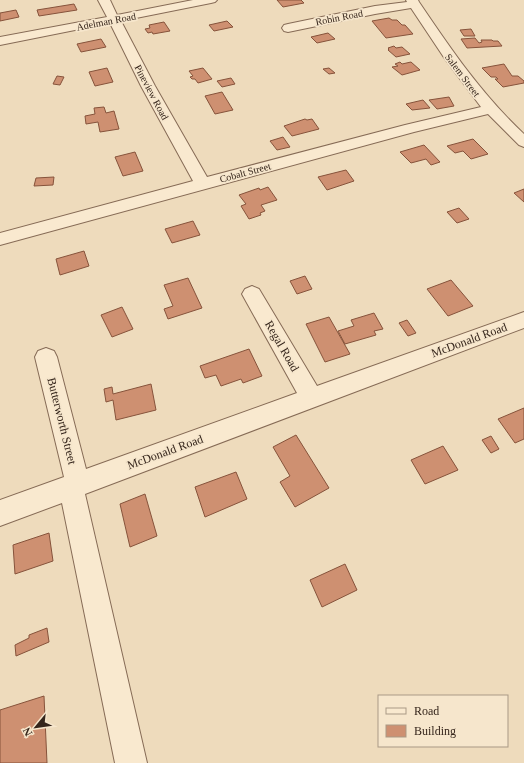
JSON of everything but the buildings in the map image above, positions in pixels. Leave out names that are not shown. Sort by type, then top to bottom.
[{"type":"street","name":"Pineview Road","points":[[104,0],[148,86],[202,183]]},
{"type":"street","name":"Adelman Road","points":[[1,41],[211,0]]},
{"type":"street","name":"Robin Road","points":[[288,28],[414,2]]},
{"type":"street","name":"Salem Street","points":[[414,2],[455,64],[490,109],[524,142]]},
{"type":"street","name":"Cobalt Street","points":[[0,239],[202,183],[422,125],[490,109]]},
{"type":"street","name":"Regal Road","points":[[252,294],[312,398]]},
{"type":"street","name":"McDonald Road","points":[[0,513],[524,320]]},
{"type":"street","name":"Butterworth Street","points":[[46,357],[75,486]]},
{"type":"street","points":[[75,486],[131,763]]}]
